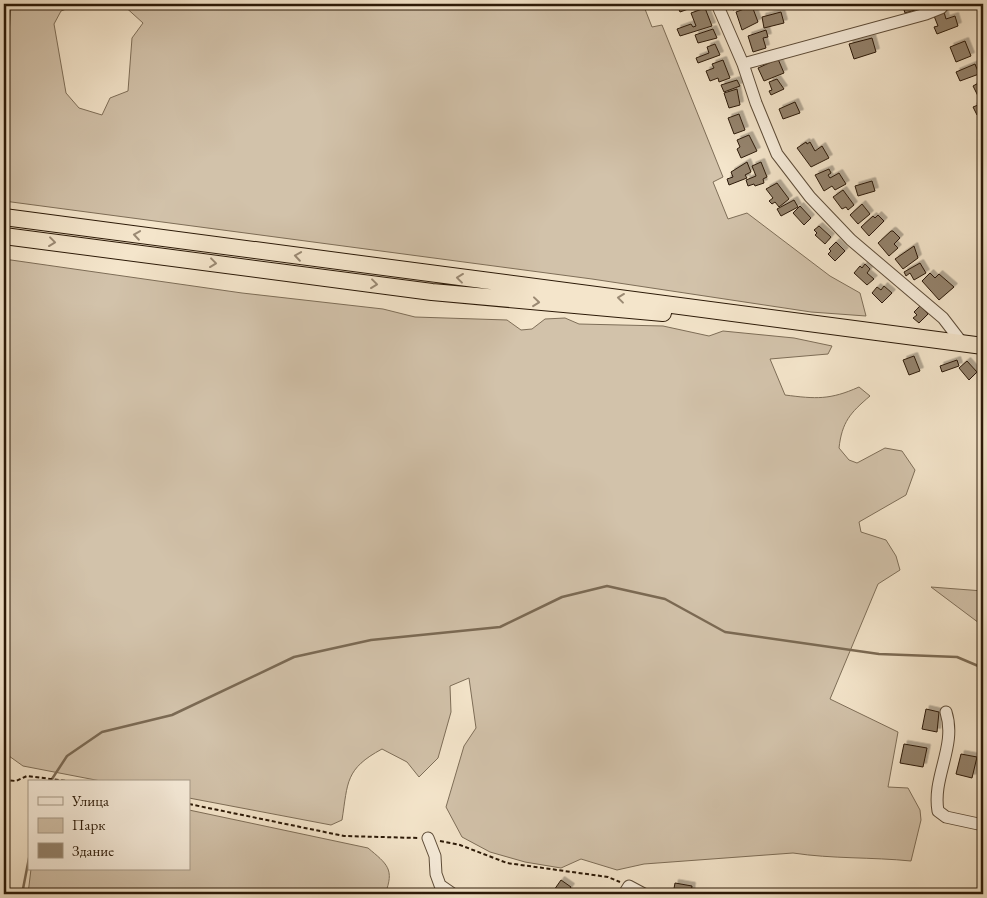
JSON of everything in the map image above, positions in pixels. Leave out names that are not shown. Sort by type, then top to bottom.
[{"type":"highway","points":[[4,217],[983,346]]},
{"type":"highway","points":[[4,236],[432,292],[616,310],[790,322]]},
{"type":"street","points":[[717,4],[743,64],[756,103],[777,154],[810,197],[852,240],[943,318],[962,344]]},
{"type":"street","points":[[743,64],[941,5]]},
{"type":"street","points":[[946,712],[950,725],[949,742],[936,797],[938,811],[946,816],[983,825]]},
{"type":"street","points":[[428,838],[435,856],[436,874],[440,884],[453,894]]},
{"type":"street","points":[[626,890],[644,894]]},
{"type":"path","points":[[4,780],[16,781],[27,776],[59,780]]},
{"type":"path","points":[[190,804],[344,836],[405,839],[428,838],[460,845],[507,863],[608,877],[626,890]]},
{"type":"green space","points":[[11,4],[79,4],[61,11],[54,24],[66,93],[79,108],[102,115],[110,98],[128,91],[132,38],[143,23],[122,4],[643,4],[652,27],[662,25],[723,177],[713,182],[728,219],[747,213],[830,276],[860,293],[866,316],[811,312],[592,279],[4,201],[4,66]]},
{"type":"green space","points":[[4,259],[242,293],[383,309],[415,317],[507,320],[521,330],[532,329],[545,319],[565,318],[579,324],[663,326],[709,336],[723,331],[794,338],[832,346],[828,354],[770,359],[785,395],[823,397],[840,394],[859,387],[870,396],[848,419],[842,431],[839,448],[849,460],[857,463],[885,448],[902,451],[915,470],[906,495],[859,522],[861,532],[886,540],[896,556],[900,570],[878,584],[830,699],[898,732],[888,787],[908,788],[920,810],[921,820],[911,861],[793,853],[644,864],[617,870],[581,859],[561,868],[525,862],[490,852],[462,837],[446,807],[464,746],[476,728],[469,678],[450,686],[451,712],[438,758],[419,777],[407,762],[382,749],[370,756],[361,763],[350,778],[342,820],[331,825],[190,798],[190,780],[96,780],[23,766],[9,756],[4,742]]},
{"type":"green space","points":[[931,587],[983,591],[983,626]]},
{"type":"green space","points":[[190,810],[368,848],[380,858],[389,873],[385,894],[28,894],[31,870],[190,870]]},
{"type":"building","points":[[649,4],[665,4],[652,9]]},
{"type":"building","points":[[702,4],[680,12],[677,5]]},
{"type":"building","points":[[731,4],[749,4],[749,5],[733,10]]},
{"type":"building","points":[[902,4],[925,4],[926,7],[905,13]]},
{"type":"building","points":[[752,6],[758,22],[742,30],[736,12]]},
{"type":"building","points":[[705,8],[712,26],[680,36],[677,29],[691,24],[693,27],[696,26],[691,13]]},
{"type":"building","points":[[781,12],[784,23],[764,28],[762,17]]},
{"type":"building","points":[[944,12],[946,19],[955,16],[958,26],[937,34],[934,27],[938,26],[934,16]]},
{"type":"building","points":[[713,29],[717,38],[698,43],[695,35]]},
{"type":"building","points":[[766,30],[768,37],[763,38],[766,48],[753,52],[748,36]]},
{"type":"building","points":[[872,38],[876,52],[854,59],[849,44]]},
{"type":"building","points":[[965,41],[971,56],[956,62],[950,47]]},
{"type":"building","points":[[715,44],[720,55],[698,63],[696,58],[709,53],[707,47]]},
{"type":"building","points":[[778,59],[784,73],[764,81],[758,68]]},
{"type":"building","points":[[723,60],[730,78],[719,82],[718,78],[710,81],[706,71],[714,68],[712,64]]},
{"type":"building","points":[[975,64],[979,74],[960,81],[956,72]]},
{"type":"building","points":[[777,79],[784,89],[771,95],[769,91],[772,90],[769,82]]},
{"type":"building","points":[[737,80],[740,86],[724,92],[721,85]]},
{"type":"building","points":[[982,81],[983,95],[979,98],[973,86]]},
{"type":"building","points":[[737,89],[740,105],[729,108],[724,93]]},
{"type":"building","points":[[795,102],[800,113],[783,119],[779,109]]},
{"type":"building","points":[[983,103],[983,112],[977,115],[973,107]]},
{"type":"building","points":[[739,114],[745,130],[734,134],[728,118]]},
{"type":"building","points":[[749,135],[757,151],[741,158],[737,149],[740,147],[737,140]]},
{"type":"building","points":[[806,142],[807,144],[810,142],[815,151],[822,146],[829,158],[811,167],[797,148]]},
{"type":"building","points":[[747,162],[751,172],[745,175],[747,178],[729,185],[727,179],[733,177],[731,172]]},
{"type":"building","points":[[761,162],[767,177],[763,179],[764,183],[748,186],[746,180],[756,176],[752,166]]},
{"type":"building","points":[[829,169],[831,173],[828,175],[830,178],[839,173],[846,184],[835,190],[832,186],[824,191],[815,175]]},
{"type":"building","points":[[872,181],[875,191],[858,196],[855,186]]},
{"type":"building","points":[[777,183],[789,199],[779,207],[775,202],[772,204],[769,201],[773,198],[766,189]]},
{"type":"building","points":[[843,190],[854,205],[848,210],[846,207],[842,209],[833,197]]},
{"type":"building","points":[[794,200],[798,207],[781,216],[777,209]]},
{"type":"building","points":[[862,204],[870,214],[858,224],[850,215]]},
{"type":"building","points":[[800,206],[811,218],[804,225],[793,213]]},
{"type":"building","points":[[878,215],[884,221],[869,236],[861,227],[873,216],[875,218]]},
{"type":"building","points":[[819,226],[831,237],[825,244],[815,235],[817,233],[814,230]]},
{"type":"building","points":[[891,231],[900,238],[894,244],[898,248],[889,256],[878,243]]},
{"type":"building","points":[[836,242],[845,251],[835,261],[828,254],[831,251],[829,249]]},
{"type":"building","points":[[914,246],[918,258],[903,269],[895,259]]},
{"type":"building","points":[[920,263],[926,273],[914,280],[910,273],[906,276],[904,272]]},
{"type":"building","points":[[865,264],[870,269],[867,273],[874,279],[867,285],[854,273],[860,266],[862,268]]},
{"type":"building","points":[[930,273],[935,278],[939,274],[954,287],[939,300],[922,281]]},
{"type":"building","points":[[884,286],[892,293],[882,303],[872,293],[877,287],[881,290]]},
{"type":"building","points":[[920,306],[928,314],[919,323],[913,318],[917,315],[914,312]]},
{"type":"building","points":[[914,356],[920,371],[909,375],[903,360]]},
{"type":"building","points":[[957,360],[959,366],[942,372],[940,366]]},
{"type":"building","points":[[967,361],[977,372],[969,380],[959,368]]},
{"type":"building","points":[[926,709],[939,712],[937,732],[922,729]]},
{"type":"building","points":[[904,744],[927,748],[923,767],[900,763]]},
{"type":"building","points":[[961,754],[977,757],[972,778],[956,774]]},
{"type":"building","points":[[561,880],[571,887],[566,894],[560,894],[554,890]]},
{"type":"building","points":[[675,883],[692,886],[691,894],[673,894]]},
{"type":"waterway","points":[[51,780],[67,756],[102,732],[172,715],[294,657],[371,640],[500,627],[562,597],[607,586],[665,599],[725,632],[879,654],[957,657],[983,668]]},
{"type":"waterway","points":[[22,894],[28,863]]}]
